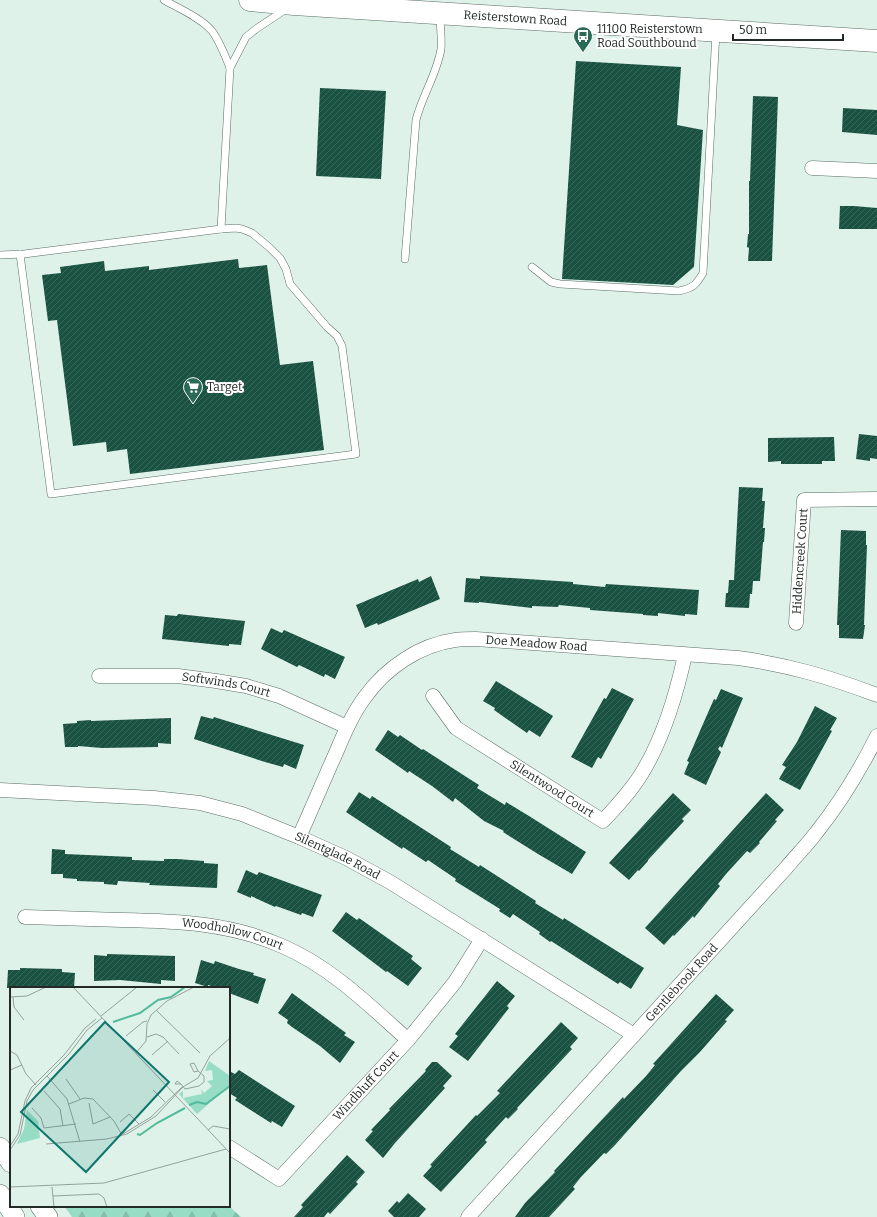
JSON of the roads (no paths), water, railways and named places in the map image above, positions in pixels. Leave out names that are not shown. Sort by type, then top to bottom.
[{"type":"main road","name":"Reisterstown Road","points":[[250,0],[294,4],[441,6],[716,30],[877,41]]},
{"type":"main road","points":[[0,1147],[10,1162]]},
{"type":"main road","points":[[0,1194],[15,1217]]},
{"type":"main road","points":[[41,1207],[48,1217]]},
{"type":"street","points":[[812,168],[877,171]]},
{"type":"street","name":"Hiddencreek Court","points":[[796,623],[804,500],[877,498]]},
{"type":"street","name":"Doe Meadow Road","points":[[300,837],[347,727],[365,697],[385,674],[402,661],[418,651],[456,639],[476,639],[738,658],[769,662],[840,681],[877,696]]},
{"type":"street","name":"Silentwood Court","points":[[433,696],[456,728],[603,822],[625,797],[641,774],[654,751],[669,716],[685,655]]},
{"type":"street","name":"Softwinds Court","points":[[99,676],[178,676],[246,686],[279,696],[347,727]]},
{"type":"street","name":"Gentlebrook Road","points":[[468,1217],[817,833],[865,761],[877,736]]},
{"type":"street","name":"Silentglade Road","points":[[0,790],[154,798],[200,803],[242,814],[300,837],[346,858],[390,882],[634,1036]]},
{"type":"street","name":"Woodhollow Court","points":[[25,917],[179,921],[232,930],[256,936],[283,946],[346,984],[408,1040]]},
{"type":"street","name":"Windbluff Court","points":[[230,1148],[279,1179],[408,1040],[455,982],[482,939]]},
{"type":"lane","points":[[164,0],[201,22],[211,30],[223,50],[230,68]]},
{"type":"lane","points":[[221,229],[230,68],[246,37],[294,4]]},
{"type":"lane","points":[[405,259],[416,120],[420,104],[436,67],[441,48],[441,6]]},
{"type":"lane","points":[[532,267],[551,282],[560,284],[679,291],[690,288],[697,282],[703,273],[716,30]]},
{"type":"lane","points":[[0,255],[20,254],[221,229],[236,228],[252,233],[280,258],[286,269],[290,284],[337,336],[342,346],[356,454],[51,494],[20,254]]},
{"type":"place","name":"11100 Reisterstown Road Southbound","points":[[583,53]]},
{"type":"place","name":"Target","points":[[193,404]]}]
